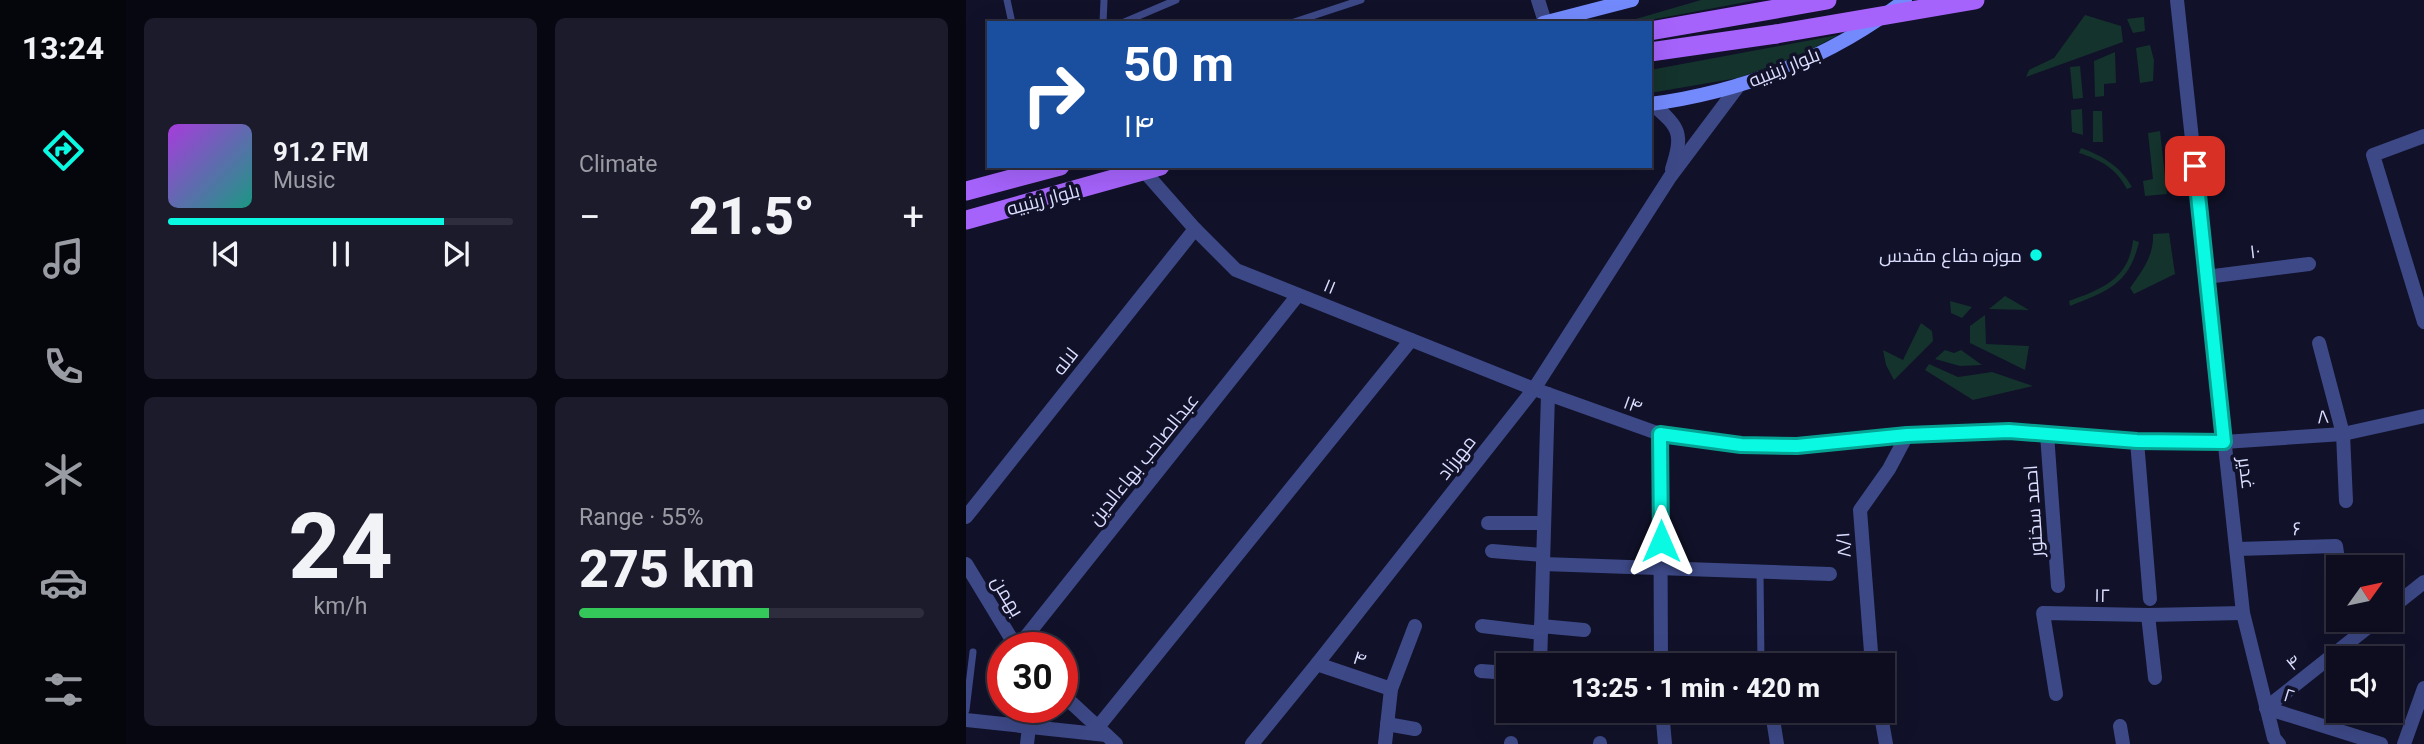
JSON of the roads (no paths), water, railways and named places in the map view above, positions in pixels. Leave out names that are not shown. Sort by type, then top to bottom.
[{"type":"main road","points":[[1548,21],[1632,0]]},
{"type":"main road","points":[[1652,31],[1827,0]]},
{"type":"main road","points":[[1652,52],[1776,34],[1975,0]]},
{"type":"main road","name":"بلوار زینبیه","points":[[1652,104],[1696,97],[1775,74],[1867,27],[1902,2]]},
{"type":"main road","name":"بلوار زینبیه","points":[[966,191],[1052,168]]},
{"type":"main road","name":"بلوار زینبیه","points":[[966,220],[1152,168]]},
{"type":"street","points":[[1538,0],[1544,21]]},
{"type":"street","name":"غدیر","points":[[2177,0],[2244,613],[2275,742]]},
{"type":"street","points":[[1670,177],[1739,85]]},
{"type":"street","points":[[1652,105],[1674,125],[1680,143],[1670,177]]},
{"type":"street","points":[[2424,136],[2373,155],[2424,322]]},
{"type":"street","name":"۱۱","points":[[1152,168],[1195,229],[1236,270],[1541,391]]},
{"type":"street","name":"مهرزاد","points":[[1260,742],[1317,664],[1541,391],[1670,177]]},
{"type":"street","name":"لاله","points":[[966,517],[1195,229]]},
{"type":"street","name":"۱۰","points":[[2206,277],[2309,264]]},
{"type":"street","name":"عبدالصاحب بهاءالدین","points":[[1030,632],[1298,295]]},
{"type":"street","points":[[1107,735],[1411,340]]},
{"type":"street","points":[[2319,344],[2343,434],[2346,501]]},
{"type":"street","points":[[1540,653],[1544,523],[1541,391]]},
{"type":"street","name":"۱۴","points":[[1541,391],[1660,434],[1741,445],[1797,446],[1907,435],[2009,431],[2137,441],[2224,442]]},
{"type":"street","name":"۸","points":[[2224,442],[2343,434],[2424,416]]},
{"type":"street","points":[[1660,434],[1661,653]]},
{"type":"street","name":"احمد سخنور","points":[[2047,434],[2058,586]]},
{"type":"street","name":"۸/۱","points":[[1871,653],[1860,510],[1889,469],[1907,435]]},
{"type":"street","points":[[2137,441],[2150,599]]},
{"type":"street","points":[[1488,523],[1544,523]]},
{"type":"street","name":"۶","points":[[2237,549],[2336,546],[2337,555]]},
{"type":"street","points":[[1492,551],[1543,559],[1661,568],[1830,574]]},
{"type":"street","name":"بهمن","points":[[966,564],[1007,632]]},
{"type":"street","points":[[2403,598],[2424,582]]},
{"type":"street","name":"۱۲","points":[[2056,695],[2043,613],[2244,613]]},
{"type":"street","points":[[2148,615],[2155,678]]},
{"type":"street","points":[[1385,744],[1391,689],[1415,626]]},
{"type":"street","points":[[1482,626],[1584,630]]},
{"type":"street","name":"۴","points":[[2266,708],[2362,632]]},
{"type":"street","name":"۴","points":[[1317,664],[1391,689]]},
{"type":"street","points":[[1481,671],[1496,672]]},
{"type":"street","points":[[2404,744],[2424,688]]},
{"type":"street","name":"۲","points":[[2266,708],[2381,744]]},
{"type":"street","points":[[1078,709],[1107,735]]},
{"type":"street","points":[[966,720],[1107,735]]},
{"type":"street","points":[[1663,723],[1665,744]]},
{"type":"street","points":[[1774,723],[1777,744]]},
{"type":"street","points":[[1882,723],[1886,744]]},
{"type":"street","points":[[1387,724],[1415,729]]},
{"type":"street","points":[[2120,726],[2123,744]]},
{"type":"street","points":[[1027,744],[1029,727]]},
{"type":"lane","points":[[1007,0],[1012,21]]},
{"type":"lane","points":[[1103,21],[1104,0]]},
{"type":"lane","points":[[1127,21],[1176,0]]},
{"type":"lane","points":[[1297,21],[1361,0]]},
{"type":"lane","points":[[1760,572],[1762,653]]},
{"type":"lane","points":[[966,710],[973,652]]},
{"type":"place","name":"موزه دفاع مقدس","points":[[2036,255]]}]
